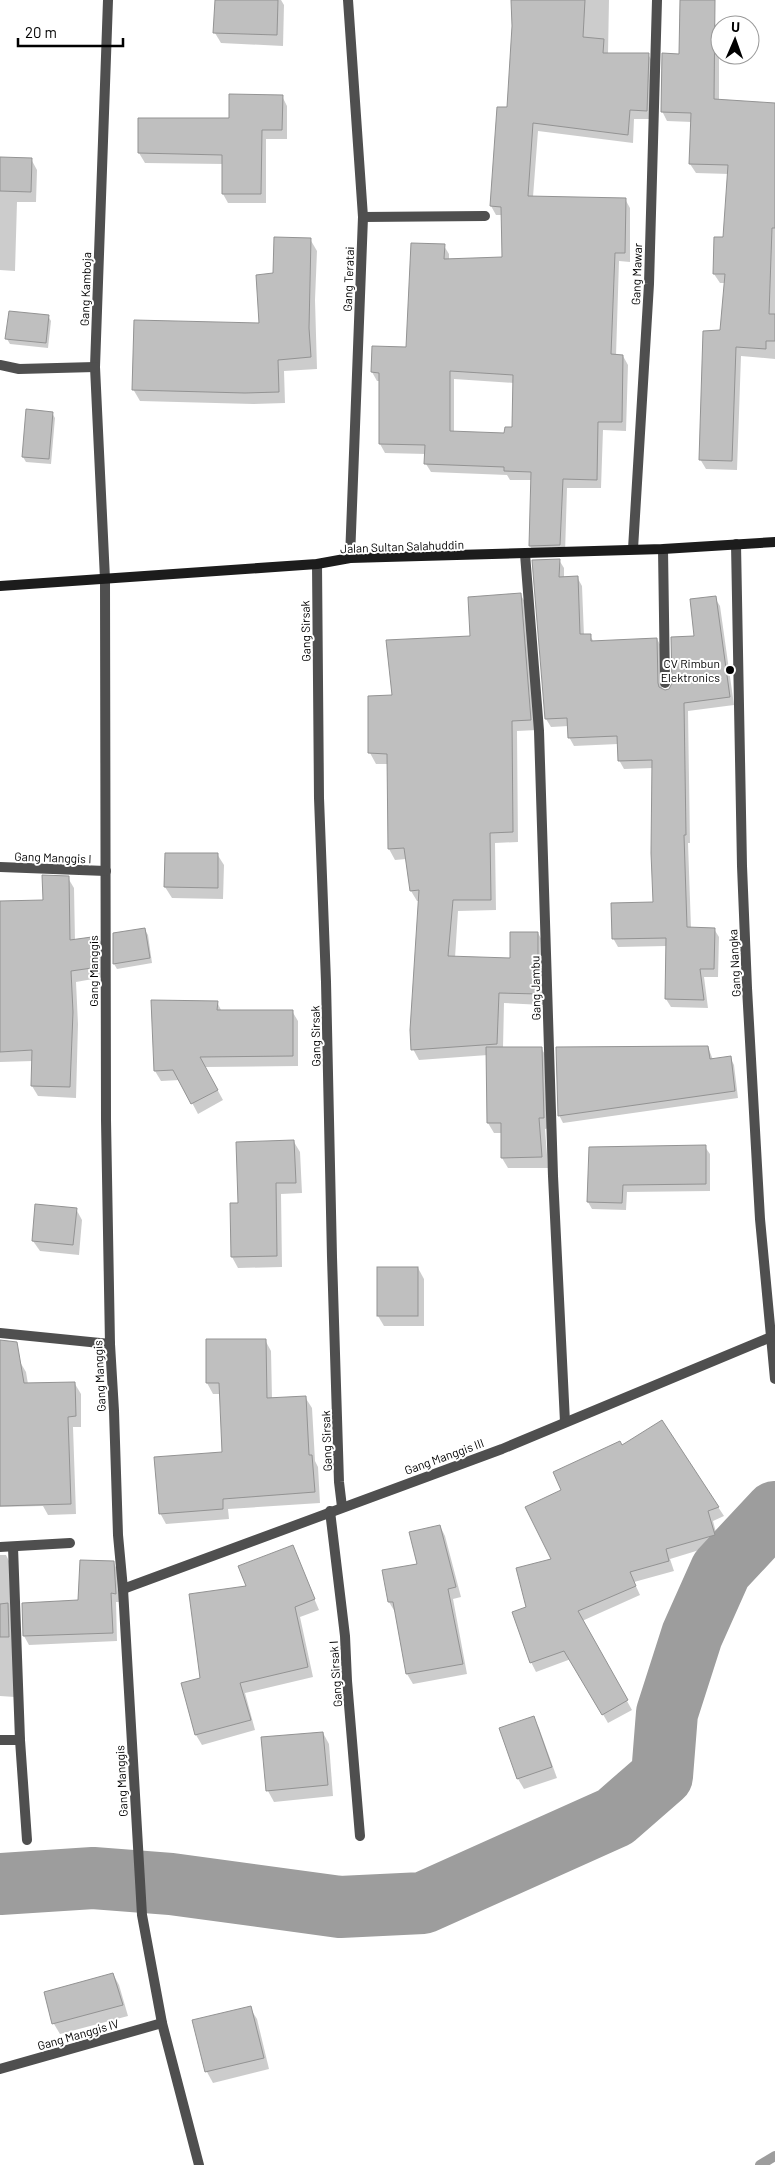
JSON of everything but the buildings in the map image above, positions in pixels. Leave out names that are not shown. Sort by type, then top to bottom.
[{"type":"main road","name":"Jalan Sultan Salahuddin","points":[[0,586],[317,564],[350,558],[663,549],[775,542]]},
{"type":"street","name":"Gang Kamboja","points":[[105,579],[95,368],[108,0]]},
{"type":"street","name":"Gang Teratai","points":[[348,0],[363,217],[350,558]]},
{"type":"street","name":"Gang Mawar","points":[[633,549],[649,284],[657,0]]},
{"type":"street","points":[[363,217],[485,216]]},
{"type":"street","points":[[0,365],[19,369],[95,368]]},
{"type":"street","name":"Gang Nangka","points":[[736,544],[742,876],[760,1219],[775,1379]]},
{"type":"street","points":[[663,549],[665,683]]},
{"type":"street","name":"Gang Jambu","points":[[525,554],[539,732],[553,1176],[565,1422]]},
{"type":"street","name":"Gang Sirsak","points":[[317,564],[319,798],[326,982],[332,1277],[339,1482],[342,1507]]},
{"type":"street","name":"Gang Manggis","points":[[105,579],[106,1120],[110,1344],[118,1535],[123,1589],[142,1915],[162,2023],[199,2165]]},
{"type":"street","name":"Gang Manggis I","points":[[0,867],[106,871]]},
{"type":"street","points":[[0,1334],[110,1344]]},
{"type":"street","name":"Gang Manggis III","points":[[123,1589],[502,1449],[771,1337]]},
{"type":"street","name":"Gang Sirsak I","points":[[330,1511],[345,1636],[360,1836]]},
{"type":"street","points":[[0,1547],[70,1543]]},
{"type":"street","points":[[13,1547],[20,1740],[27,1840]]},
{"type":"street","points":[[0,1740],[20,1740]]},
{"type":"street","name":"Gang Manggis IV","points":[[0,2069],[162,2023]]},
{"type":"waterway","points":[[0,1884],[93,1878],[171,1884],[340,1907],[423,1903],[615,1817],[662,1776],[667,1713],[692,1635],[721,1570],[775,1512]]},
{"type":"waterway","points":[[760,2165],[775,2156]]},
{"type":"place","name":"CV Rimbun Elektronics","points":[[730,670]]}]
